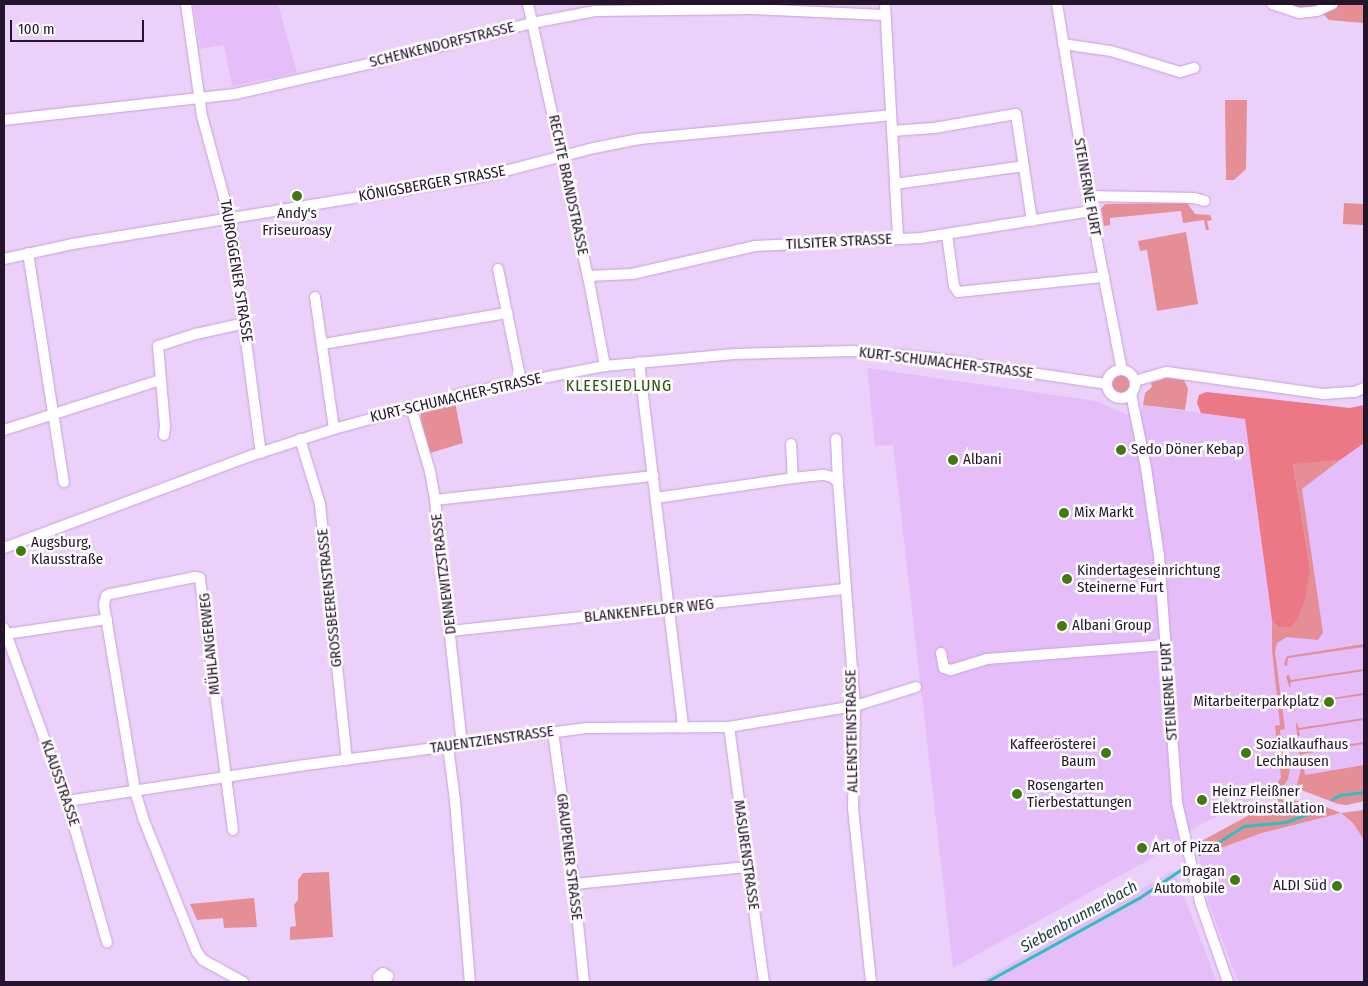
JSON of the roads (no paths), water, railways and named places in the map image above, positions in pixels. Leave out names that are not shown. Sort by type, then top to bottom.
[{"type":"street","name":"TAUROGGENER STRASSE","points":[[186,4],[202,116],[230,219],[262,453]]},
{"type":"street","name":"RECHTE BRANDSTRASSE","points":[[528,4],[588,276],[605,366]]},
{"type":"street","points":[[885,4],[884,15],[898,239]]},
{"type":"street","name":"STEINERNE FURT","points":[[1057,4],[1088,196],[1122,370]]},
{"type":"street","points":[[1272,4],[1299,13],[1317,11],[1333,4]]},
{"type":"street","name":"SCHENKENDORFSTRASSE","points":[[4,120],[200,98],[266,88],[532,23],[595,11],[623,9],[753,10],[884,15]]},
{"type":"street","points":[[1063,44],[1110,51],[1180,72],[1194,68]]},
{"type":"street","name":"KÖNIGSBERGER STRASSE","points":[[4,259],[28,253],[478,178],[562,156],[639,139],[891,114]]},
{"type":"street","points":[[892,131],[934,128],[1016,114],[1032,221]]},
{"type":"street","points":[[895,184],[1024,166]]},
{"type":"street","points":[[1088,196],[1194,198],[1205,201]]},
{"type":"street","name":"TILSITER STRASSE","points":[[588,276],[632,274],[755,246],[947,235],[1091,211]]},
{"type":"street","points":[[947,235],[954,286],[958,292],[1104,276]]},
{"type":"street","points":[[28,253],[64,482]]},
{"type":"street","points":[[498,269],[521,380]]},
{"type":"street","points":[[315,297],[334,429]]},
{"type":"street","points":[[323,344],[507,313]]},
{"type":"street","points":[[164,435],[166,426],[158,346],[196,334],[245,323]]},
{"type":"street","name":"KURT-SCHUMACHER-STRASSE","points":[[4,548],[300,439],[411,407],[521,380],[605,366],[757,353],[852,352],[932,358],[1107,384]]},
{"type":"street","points":[[639,362],[683,727]]},
{"type":"street","points":[[1131,394],[1124,398],[1114,396],[1107,384],[1112,373],[1122,370],[1131,374],[1135,381],[1167,372],[1324,394],[1355,392],[1364,388]]},
{"type":"street","points":[[4,430],[161,380]]},
{"type":"street","name":"STEINERNE FURT","points":[[1135,381],[1131,394],[1154,515],[1177,803],[1202,905],[1228,982]]},
{"type":"street","name":"DENNEWITZSTRASSE","points":[[411,407],[430,471],[435,500],[462,744]]},
{"type":"street","name":"GROSSBEERENSTRASSE","points":[[300,439],[320,504],[347,760]]},
{"type":"street","name":"ALLENSTEINSTRASSE","points":[[836,440],[855,706],[853,808],[868,981]]},
{"type":"street","points":[[791,444],[794,478]]},
{"type":"street","points":[[656,498],[752,482],[824,475],[838,482]]},
{"type":"street","points":[[435,500],[654,476]]},
{"type":"street","name":"MÜHLANGERWEG","points":[[233,830],[200,578],[195,577],[110,594],[104,600],[134,791],[153,846],[197,952],[203,960],[243,982]]},
{"type":"street","name":"BLANKENFELDER WEG","points":[[451,631],[846,589]]},
{"type":"street","points":[[5,631],[107,619]]},
{"type":"street","name":"KLAUSSTRASSE","points":[[5,631],[67,801],[107,942]]},
{"type":"street","points":[[941,654],[944,668],[950,670],[987,659],[1165,645]]},
{"type":"street","name":"TAUENTZIENSTRASSE","points":[[67,801],[225,776],[596,727],[729,728],[855,706],[916,687]]},
{"type":"street","name":"MASURENSTRASSE","points":[[729,728],[764,982]]},
{"type":"street","name":"GRAUPENER STRASSE","points":[[553,732],[574,884],[584,982]]},
{"type":"street","points":[[448,746],[455,801],[470,982]]},
{"type":"street","points":[[574,884],[747,867]]},
{"type":"waterway","name":"Siebenbrunnenbach","points":[[1332,799],[1340,795],[1364,792]]},
{"type":"waterway","name":"Siebenbrunnenbach","points":[[1199,854],[1244,826],[1285,822],[1323,809]]},
{"type":"waterway","name":"Siebenbrunnenbach","points":[[986,982],[1139,898],[1182,869]]},
{"type":"place","name":"Andy's Friseuroasy","points":[[297,196]]},
{"type":"place","name":"Sedo Döner Kebap","points":[[1121,450]]},
{"type":"place","name":"Albani","points":[[953,460]]},
{"type":"place","name":"Mix Markt","points":[[1064,513]]},
{"type":"place","name":"Augsburg, Klausstraße","points":[[21,551]]},
{"type":"place","name":"Kindertageseinrichtung Steinerne Furt","points":[[1067,579]]},
{"type":"place","name":"Albani Group","points":[[1062,626]]},
{"type":"place","name":"Mitarbeiterparkplatz","points":[[1329,702]]},
{"type":"place","name":"Kaffeerösterei Baum","points":[[1106,753]]},
{"type":"place","name":"Sozialkaufhaus Lechhausen","points":[[1246,753]]},
{"type":"place","name":"Rosengarten Tierbestattungen","points":[[1017,794]]},
{"type":"place","name":"Heinz Fleißner Elektroinstallation","points":[[1202,800]]},
{"type":"place","name":"Art of Pizza","points":[[1142,848]]},
{"type":"place","name":"Dragan Automobile","points":[[1235,880]]},
{"type":"place","name":"ALDI Süd","points":[[1337,886]]},
{"type":"district","name":"KLEESIEDLUNG","points":[[619,386]]}]
